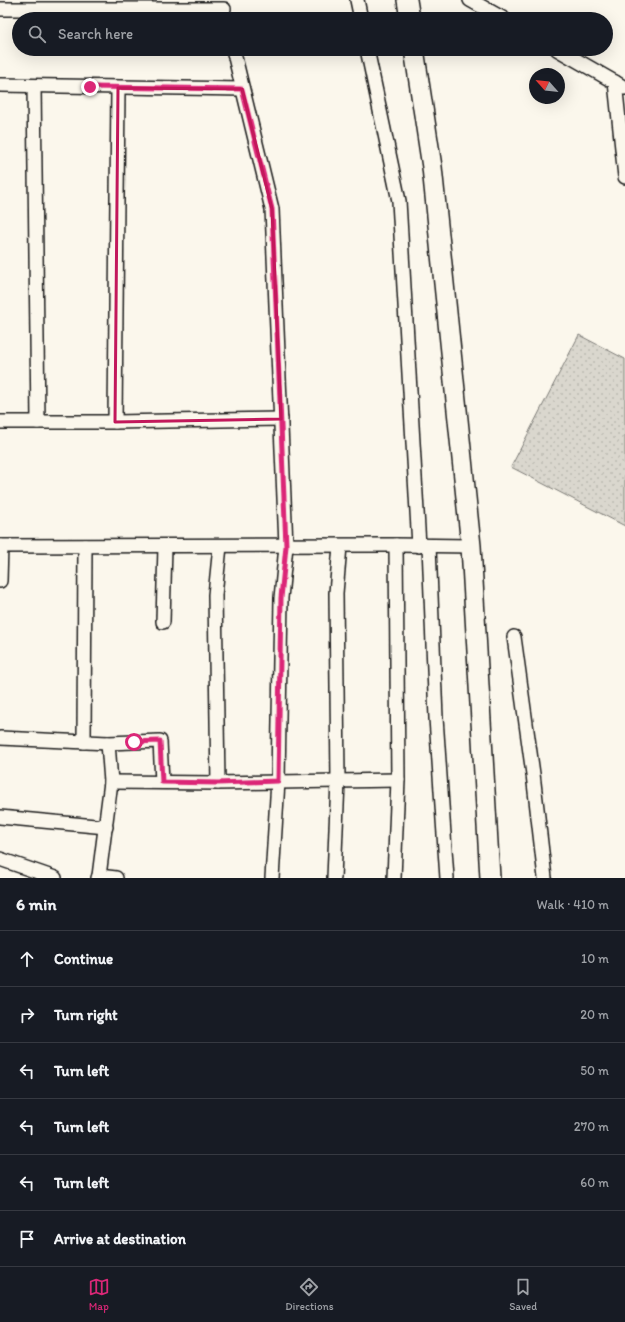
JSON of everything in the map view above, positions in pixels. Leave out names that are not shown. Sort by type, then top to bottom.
[{"type":"main road","points":[[407,0],[409,12]]},
{"type":"main road","points":[[415,56],[432,167],[471,546],[490,878]]},
{"type":"street","points":[[357,0],[360,12]]},
{"type":"street","points":[[475,1],[493,12]]},
{"type":"street","points":[[0,9],[224,9]]},
{"type":"street","points":[[235,56],[272,209],[286,546],[281,598],[278,781],[272,878]]},
{"type":"street","points":[[368,56],[399,202],[447,878]]},
{"type":"street","points":[[569,56],[620,85],[625,177]]},
{"type":"street","points":[[0,85],[242,89]]},
{"type":"street","points":[[34,86],[38,422]]},
{"type":"street","points":[[115,422],[118,88]]},
{"type":"street","points":[[0,422],[115,422],[281,419]]},
{"type":"street","points":[[394,878],[398,780],[396,545]]},
{"type":"street","points":[[0,581],[0,546],[471,546]]},
{"type":"street","points":[[84,742],[85,546]]},
{"type":"street","points":[[163,622],[165,546]]},
{"type":"street","points":[[218,783],[215,595],[220,546]]},
{"type":"street","points":[[334,878],[338,781],[336,593],[340,546]]},
{"type":"street","points":[[514,637],[533,774],[545,878]]},
{"type":"street","points":[[0,738],[108,743],[160,741],[162,782]]},
{"type":"street","points":[[108,743],[112,782],[99,877],[116,878]]},
{"type":"street","points":[[112,782],[218,783],[398,780]]},
{"type":"street","points":[[0,817],[106,827]]},
{"type":"street","points":[[0,859],[55,878]]},
{"type":"highlighted area","points":[[118,88],[242,89],[272,209],[281,419],[115,422]]},
{"type":"shaded area","points":[[579,335],[625,359],[625,526],[511,467]]},
{"type":"route","points":[[90,87],[242,89],[272,209],[286,546],[281,598],[278,781],[218,783],[162,782],[160,741],[134,742]]}]
